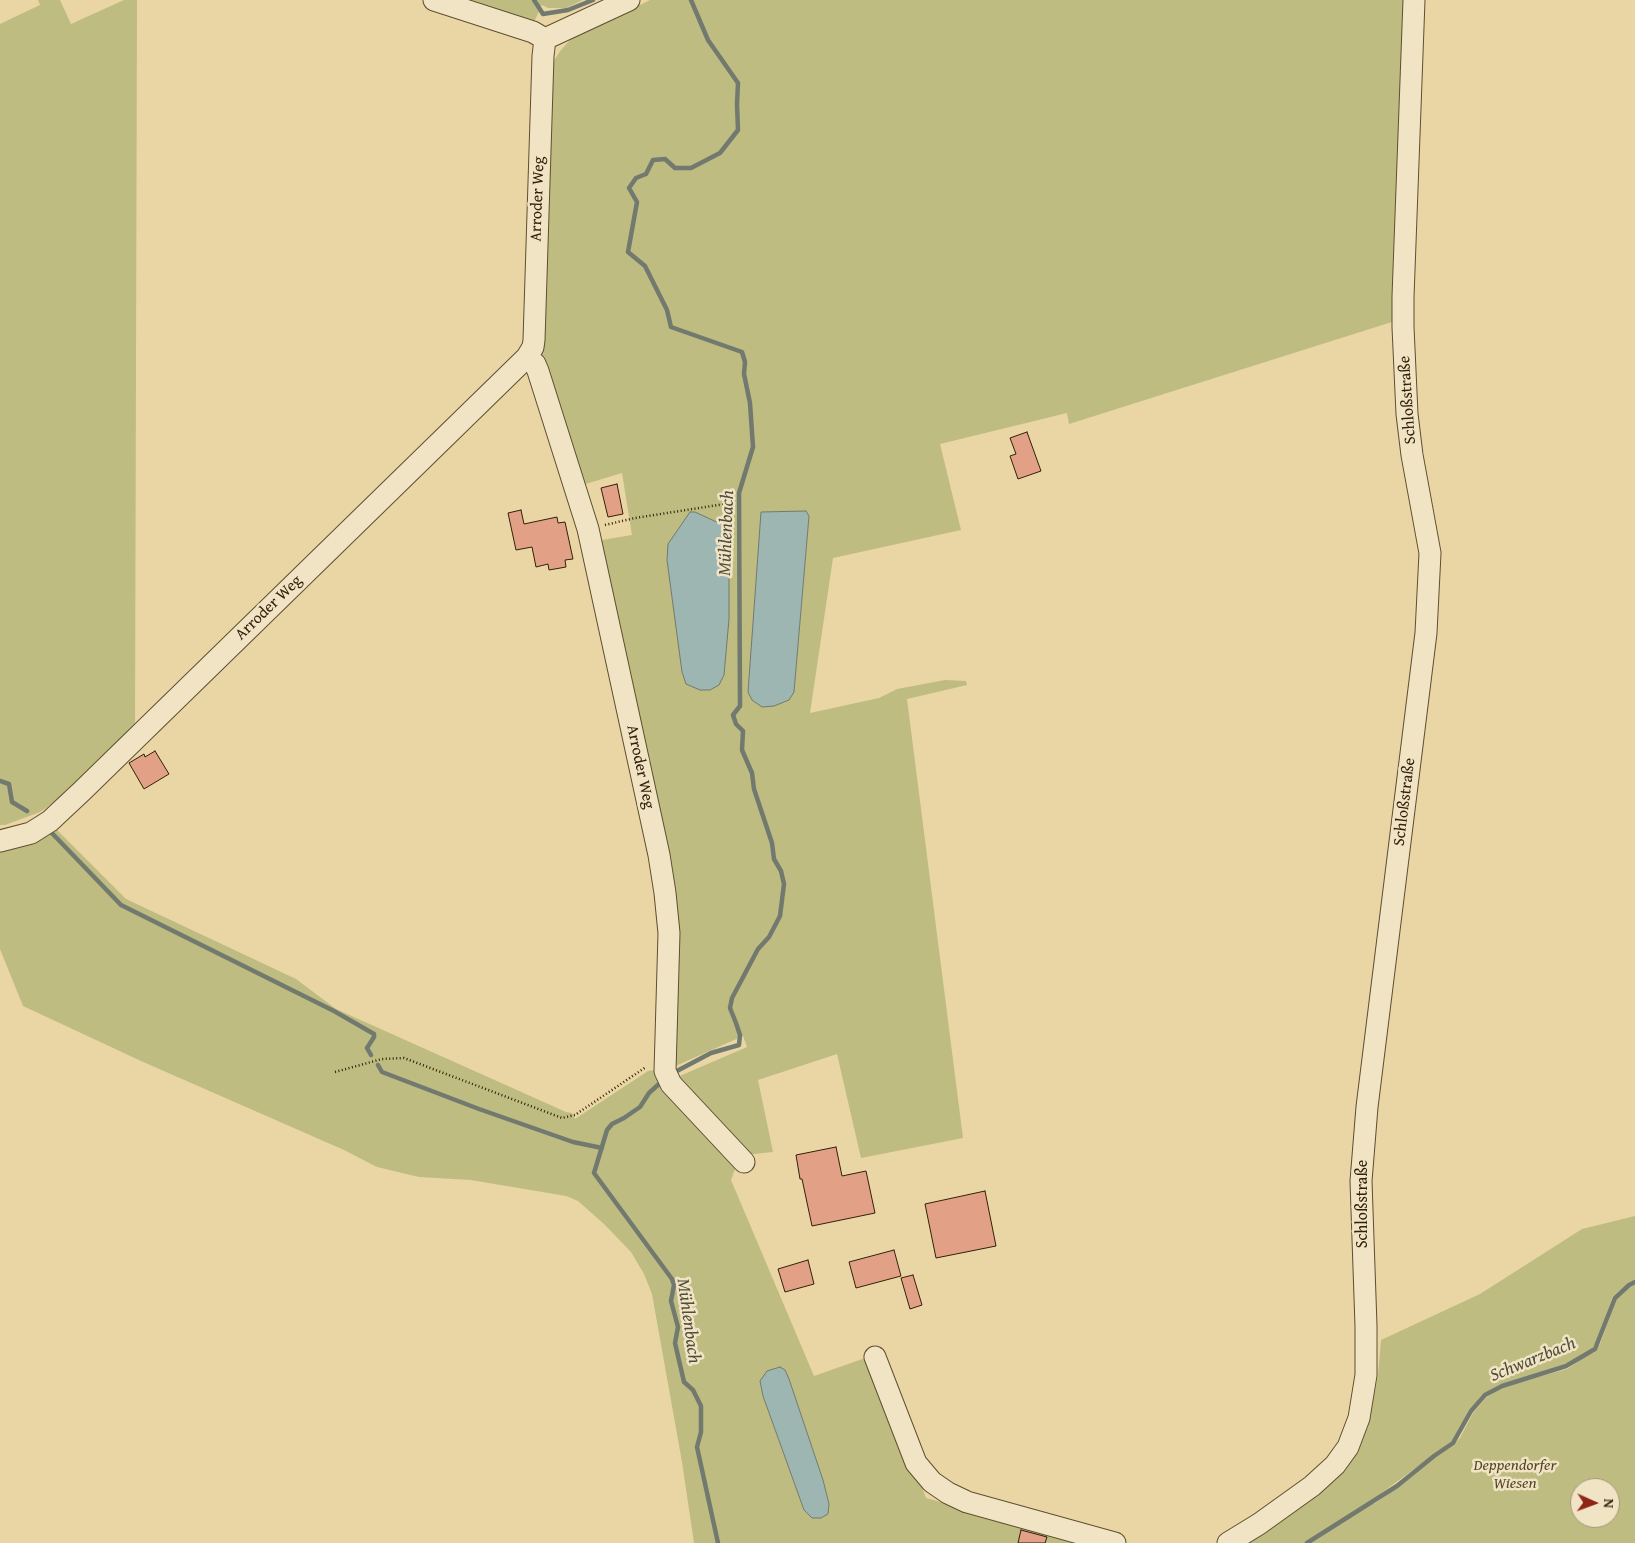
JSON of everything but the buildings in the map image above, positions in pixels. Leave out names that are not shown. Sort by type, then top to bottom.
[{"type":"street","points":[[434,0],[533,32],[545,39],[629,0]]},
{"type":"street","name":"Schloßstraße","points":[[1228,1543],[1259,1524],[1312,1486],[1335,1465],[1348,1447],[1359,1418],[1366,1375],[1361,1181],[1367,1107],[1426,633],[1430,552],[1412,455],[1407,414],[1403,327],[1414,0]]},
{"type":"street","name":"Arroder Weg","points":[[0,841],[31,833],[50,821],[527,357],[533,347],[534,340],[542,66],[545,39]]},
{"type":"street","name":"Arroder Weg","points":[[527,357],[535,364],[538,371],[588,529],[659,855],[665,893],[668,933],[665,1063],[667,1076],[671,1084],[744,1162]]},
{"type":"street","points":[[875,1357],[916,1463],[932,1482],[948,1493],[967,1502],[1115,1543]]},
{"type":"path","points":[[588,529],[635,518],[731,503]]},
{"type":"path","points":[[335,1072],[382,1059],[404,1058],[562,1118],[575,1114],[648,1066],[665,1063]]},
{"type":"green space","points":[[38,0],[60,0],[71,24],[124,0],[137,0],[135,731],[70,791],[40,812],[5,825],[0,825],[0,24],[40,5]]},
{"type":"green space","points":[[463,0],[583,0],[566,8],[548,8],[542,5],[534,22]]},
{"type":"green space","points":[[650,0],[1407,0],[1395,321],[1069,424],[1067,413],[940,444],[961,530],[833,558],[810,713],[879,698],[897,689],[945,680],[966,681],[967,685],[907,699],[963,1138],[861,1158],[837,1054],[758,1080],[773,1152],[744,1155],[675,1078],[747,1047],[743,1036],[671,1068],[676,933],[596,541],[632,535],[622,473],[579,486],[539,354],[551,65],[571,39]],"holes":[[[806,511],[809,516],[794,692]]]},
{"type":"green space","points":[[56,829],[126,899],[296,979],[336,1009],[566,1112],[572,1113],[575,1119],[648,1071],[655,1070],[738,1161],[731,1180],[814,1376],[871,1356],[926,1498],[1093,1543],[694,1543],[682,1462],[652,1294],[644,1274],[631,1252],[578,1201],[566,1196],[471,1180],[419,1177],[377,1167],[344,1150],[141,1061],[23,1006],[0,949],[0,852],[34,844]],"holes":[[[785,1370],[823,1480],[829,1504],[828,1514],[812,1518],[804,1509],[763,1396]]]},
{"type":"green space","name":"Deppendorfer Wiesen","points":[[1635,1216],[1635,1280],[1628,1283],[1613,1296],[1592,1349],[1567,1363],[1501,1384],[1482,1395],[1469,1410],[1457,1436],[1372,1500],[1374,1504],[1454,1444],[1460,1438],[1473,1413],[1486,1398],[1502,1387],[1567,1369],[1595,1352],[1600,1344],[1617,1298],[1635,1284],[1635,1543],[1240,1543],[1354,1455],[1368,1427],[1378,1375],[1381,1340],[1480,1294],[1582,1229]]},
{"type":"water","points":[[806,511],[809,516],[794,692],[789,700],[774,706],[762,707],[752,700],[748,692],[761,512]]},
{"type":"water","points":[[690,512],[695,512],[723,525],[729,538],[729,619],[724,675],[719,685],[710,690],[700,690],[686,684],[682,672],[667,560],[668,544]]},
{"type":"water","points":[[780,1367],[785,1370],[789,1379],[823,1480],[829,1504],[828,1514],[821,1518],[812,1518],[804,1510],[763,1396],[760,1381],[767,1371]]},
{"type":"waterway","name":"Mühlenbach","points":[[534,0],[543,14],[568,10],[593,0]]},
{"type":"waterway","name":"Mühlenbach","points":[[675,1072],[711,1053],[739,1045],[740,1035],[730,1008],[732,998],[758,949],[769,937],[780,916],[784,884],[781,871],[774,859],[772,843],[754,789],[752,773],[742,750],[743,731],[736,724],[733,715],[740,706],[739,493],[753,447],[750,403],[744,374],[745,362],[742,352],[671,327],[667,310],[645,266],[628,252],[637,202],[629,188],[636,178],[646,174],[653,160],[665,159],[675,168],[691,168],[720,153],[738,130],[738,83],[708,40],[691,0]]},
{"type":"waterway","points":[[0,781],[9,784],[12,802],[27,811]]},
{"type":"waterway","points":[[49,830],[121,905],[334,1011],[374,1034],[367,1048],[371,1055]]},
{"type":"waterway","points":[[378,1065],[382,1072],[479,1109],[573,1142],[602,1148]]},
{"type":"waterway","name":"Mühlenbach","points":[[659,1084],[649,1093],[640,1107],[612,1124],[607,1130],[594,1173],[672,1279],[674,1285],[671,1301],[678,1327],[675,1343],[684,1382],[693,1390],[701,1406],[701,1432],[697,1447],[718,1543]]},
{"type":"waterway","name":"Schwarzbach","points":[[1307,1543],[1397,1486],[1453,1443],[1471,1411],[1485,1395],[1502,1386],[1566,1366],[1595,1349],[1615,1298],[1635,1282]]}]
